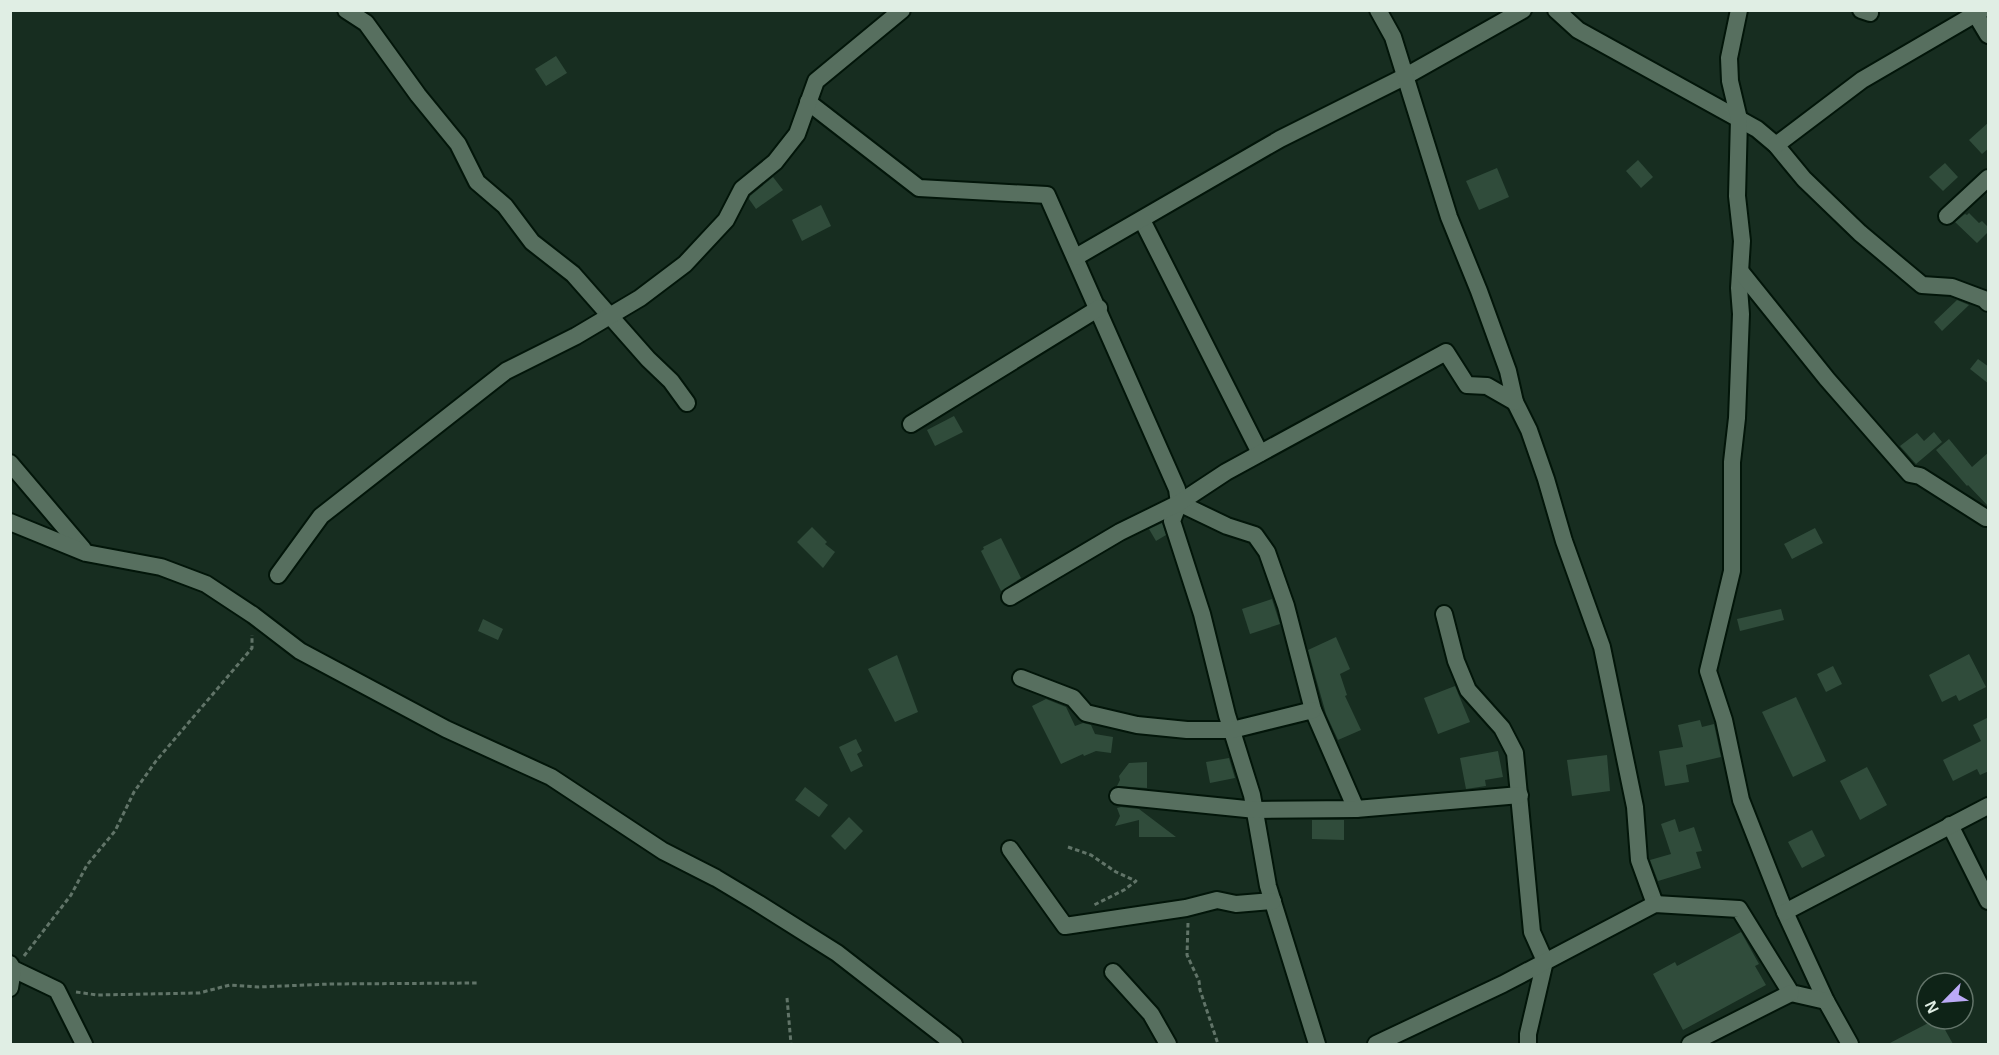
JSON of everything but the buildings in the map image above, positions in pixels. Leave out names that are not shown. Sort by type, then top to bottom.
[{"type":"street","points":[[346,10],[366,23],[418,95],[458,144],[477,182],[505,206],[532,242],[573,274],[648,359],[671,381],[687,403]]},
{"type":"street","points":[[278,575],[321,516],[506,370],[576,336],[640,298],[685,264],[726,220],[742,189],[775,162],[797,134],[816,81],[902,10]]},
{"type":"street","points":[[1378,10],[1393,37],[1449,217],[1508,371],[1515,402],[1546,479],[1564,541],[1602,647],[1635,807],[1639,860],[1655,904]]},
{"type":"street","points":[[1076,257],[1280,139],[1406,76],[1523,10]]},
{"type":"street","points":[[1556,10],[1578,30],[1757,129],[1776,145],[1804,179],[1860,233],[1922,285],[1952,287],[1989,303]]},
{"type":"street","points":[[1739,10],[1729,58],[1730,81],[1738,118],[1737,196],[1742,241],[1737,418],[1732,462],[1732,571],[1708,671],[1724,720],[1741,800],[1785,912],[1826,1001],[1850,1044]]},
{"type":"street","points":[[1776,145],[1862,80],[1977,12],[1989,35]]},
{"type":"street","points":[[808,102],[919,188],[1047,195],[1099,308],[1177,489],[1179,503],[1172,521],[1202,614],[1232,730],[1256,810],[1268,886],[1317,1044]]},
{"type":"street","points":[[1947,216],[1989,178]]},
{"type":"street","points":[[1142,220],[1260,453]]},
{"type":"street","points":[[1741,272],[1827,379],[1910,474],[1920,476],[1986,518]]},
{"type":"street","points":[[911,424],[1099,308]]},
{"type":"street","points":[[1010,597],[1120,532],[1179,503],[1226,472],[1446,352],[1467,385],[1487,386],[1515,402]]},
{"type":"street","points":[[10,463],[86,553]]},
{"type":"street","points":[[1179,503],[1227,526],[1255,535],[1267,552],[1286,606],[1313,710],[1356,809]]},
{"type":"street","points":[[10,522],[86,553],[161,567],[206,584],[253,615],[300,651],[446,729],[551,777],[663,851],[716,878],[756,902],[837,953],[954,1044]]},
{"type":"street","points":[[1444,614],[1456,661],[1468,690],[1502,728],[1515,753],[1532,932],[1545,961],[1528,1034],[1528,1044]]},
{"type":"street","points":[[1021,678],[1073,698],[1086,713],[1137,725],[1186,730],[1232,730],[1313,710]]},
{"type":"street","points":[[1118,796],[1256,810],[1356,809],[1520,795]]},
{"type":"street","points":[[1785,912],[1989,806]]},
{"type":"street","points":[[1950,825],[1989,901]]},
{"type":"street","points":[[1010,849],[1065,926],[1186,908],[1217,900],[1236,904],[1273,901]]},
{"type":"street","points":[[1376,1044],[1503,984],[1655,904],[1740,909],[1791,993]]},
{"type":"street","points":[[10,988],[12,967],[57,990],[84,1044]]},
{"type":"street","points":[[1113,972],[1151,1014],[1168,1044]]},
{"type":"street","points":[[1690,1044],[1791,993],[1826,1001]]},
{"type":"path","points":[[12,967],[71,895],[87,865],[115,831],[134,792],[156,761],[252,648],[253,615]]},
{"type":"path","points":[[1068,847],[1091,855],[1116,872],[1136,880]]},
{"type":"path","points":[[1186,908],[1187,955],[1199,981],[1218,1044]]},
{"type":"path","points":[[57,990],[97,995],[199,993],[230,985],[258,987],[479,983]]},
{"type":"path","points":[[787,998],[791,1044]]}]
